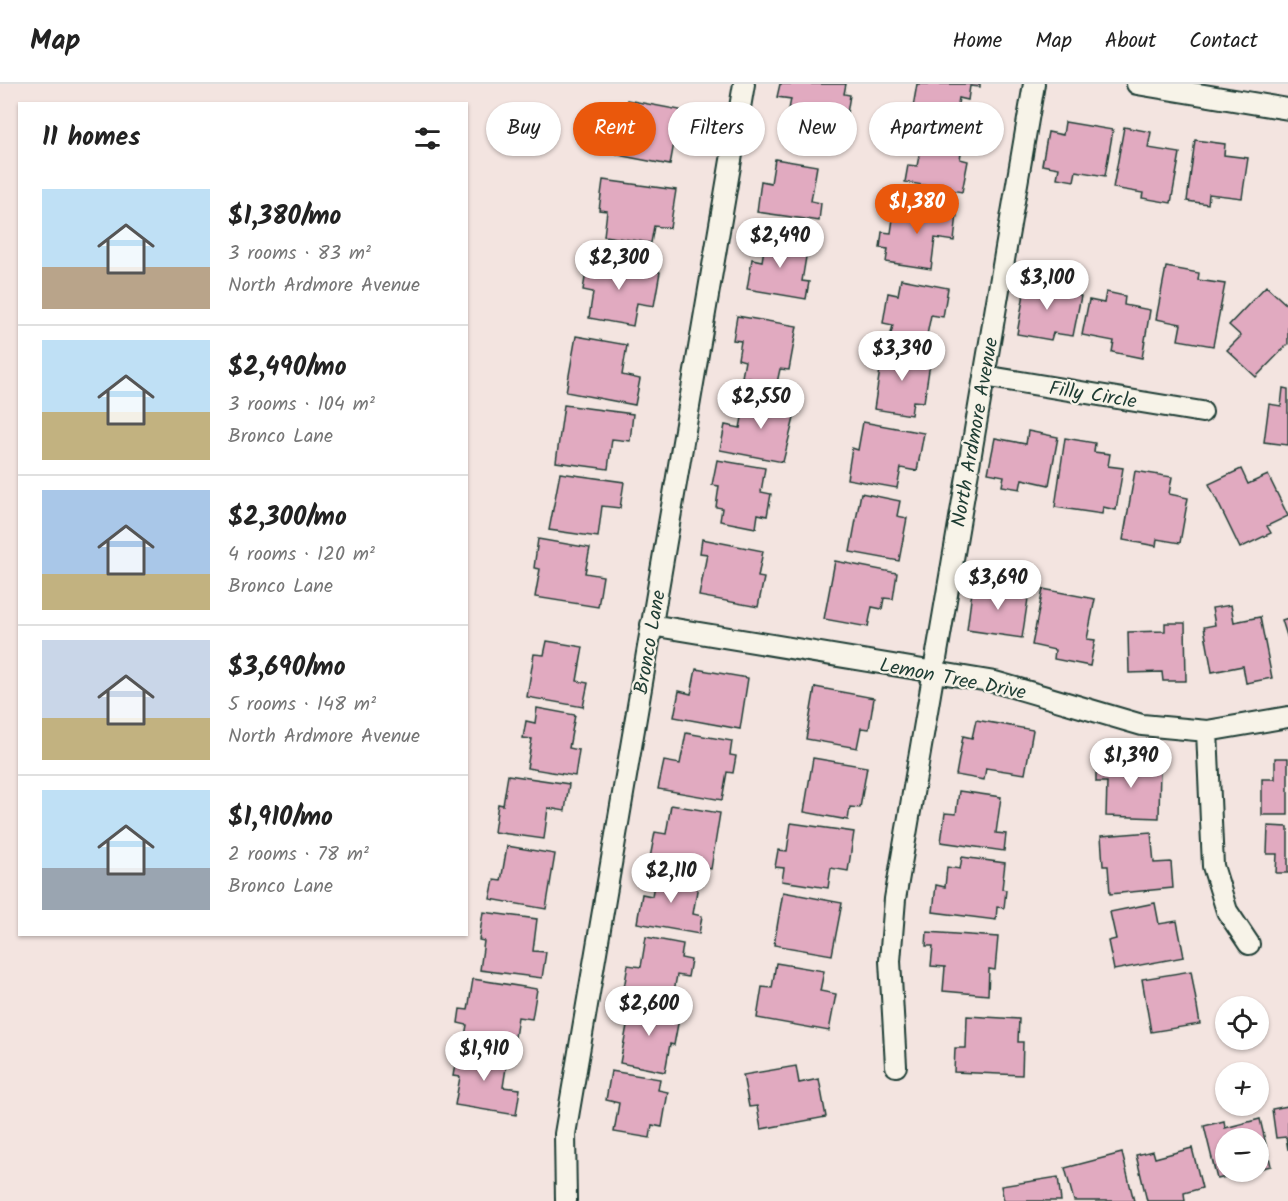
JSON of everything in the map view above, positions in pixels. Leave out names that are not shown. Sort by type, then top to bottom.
[{"type":"street","name":"Bronco Lane","points":[[566,1201],[565,1134],[744,84]]},
{"type":"street","name":"North Ardmore Avenue","points":[[896,1066],[890,962],[895,898],[1034,84]]},
{"type":"street","points":[[1137,84],[1288,109]]},
{"type":"street","name":"Filly Circle","points":[[984,376],[1202,412]]},
{"type":"street","name":"Lemon Tree Drive","points":[[651,625],[996,682],[1142,725],[1207,732],[1288,717]]},
{"type":"street","points":[[1207,732],[1212,866],[1227,911],[1249,944]]},
{"type":"building","points":[[780,84],[846,84],[844,94],[850,95],[849,102],[790,102],[791,99],[777,97]]},
{"type":"building","points":[[917,84],[980,84],[980,87],[970,86],[968,100],[959,98],[958,102],[914,102]]},
{"type":"building","points":[[656,105],[668,108],[668,156],[672,156],[670,165],[622,156],[656,156]]},
{"type":"building","points":[[1065,122],[1113,130],[1105,176],[1076,171],[1074,181],[1057,178],[1059,168],[1042,165],[1048,132],[1063,135]]},
{"type":"building","points":[[1124,127],[1151,132],[1148,148],[1180,153],[1171,203],[1142,198],[1143,193],[1113,188]]},
{"type":"building","points":[[1195,140],[1225,144],[1224,155],[1248,158],[1242,198],[1209,194],[1208,204],[1187,201]]},
{"type":"building","points":[[919,156],[961,156],[960,159],[968,161],[962,192],[905,182],[908,165],[917,166]]},
{"type":"building","points":[[775,159],[817,166],[811,201],[821,203],[819,221],[757,212],[761,181],[771,183]]},
{"type":"building","points":[[603,180],[676,190],[670,228],[654,226],[651,243],[604,236],[607,211],[599,210]]},
{"type":"building","points":[[895,205],[957,214],[954,241],[935,238],[931,269],[886,262],[888,249],[880,248],[882,232],[891,233]]},
{"type":"building","points":[[766,237],[808,245],[802,281],[809,282],[806,299],[747,289],[752,259],[762,261]]},
{"type":"building","points":[[588,260],[660,272],[654,306],[637,303],[633,326],[589,318],[593,292],[583,290]]},
{"type":"building","points":[[1166,267],[1199,273],[1198,280],[1225,284],[1213,346],[1178,340],[1181,324],[1156,319]]},
{"type":"building","points":[[1027,276],[1049,281],[1048,290],[1081,296],[1073,336],[1053,333],[1051,340],[1017,334]]},
{"type":"building","points":[[901,279],[948,288],[943,317],[931,315],[925,345],[890,338],[893,325],[883,323],[888,293],[898,295]]},
{"type":"building","points":[[1266,286],[1288,306],[1288,344],[1256,377],[1227,350],[1241,336],[1229,325]]},
{"type":"building","points":[[1106,292],[1125,296],[1124,305],[1150,310],[1142,358],[1112,352],[1114,341],[1082,335],[1089,300],[1104,303]]},
{"type":"building","points":[[737,316],[797,326],[789,370],[780,369],[777,383],[742,377],[745,361],[738,359],[741,341],[733,340]]},
{"type":"building","points":[[576,336],[627,345],[622,375],[640,379],[635,405],[566,392]]},
{"type":"building","points":[[883,350],[931,357],[924,402],[913,401],[911,415],[874,409]]},
{"type":"building","points":[[1283,388],[1288,389],[1288,445],[1264,442],[1269,404],[1281,406]]},
{"type":"building","points":[[746,397],[797,406],[783,462],[720,450],[725,425],[740,428]]},
{"type":"building","points":[[564,405],[633,414],[630,441],[612,439],[608,469],[556,462]]},
{"type":"building","points":[[863,422],[924,433],[917,471],[901,468],[897,488],[847,479],[852,448],[858,450]]},
{"type":"building","points":[[1028,431],[1058,437],[1049,485],[1022,479],[1020,489],[1002,486],[1004,476],[988,473],[995,438],[1026,444]]},
{"type":"building","points":[[1065,438],[1095,443],[1094,452],[1110,454],[1108,466],[1123,468],[1116,510],[1103,507],[1102,514],[1055,507]]},
{"type":"building","points":[[717,460],[765,468],[761,492],[771,494],[767,516],[758,514],[756,528],[720,521],[722,508],[716,507],[719,486],[712,485]]},
{"type":"building","points":[[1241,469],[1248,484],[1268,475],[1288,516],[1267,526],[1271,533],[1240,548],[1209,484]]},
{"type":"building","points":[[1135,471],[1172,477],[1169,494],[1188,498],[1180,543],[1157,539],[1156,546],[1123,540]]},
{"type":"building","points":[[560,473],[624,482],[620,508],[602,506],[598,537],[549,530]]},
{"type":"building","points":[[861,493],[900,501],[897,516],[907,518],[899,561],[850,552]]},
{"type":"building","points":[[538,539],[590,548],[585,573],[603,576],[598,607],[535,597],[540,569],[534,568]]},
{"type":"building","points":[[702,539],[763,551],[758,577],[764,578],[758,607],[699,596],[707,554],[700,553]]},
{"type":"building","points":[[835,561],[897,573],[893,599],[884,598],[882,609],[872,607],[868,627],[824,619]]},
{"type":"building","points":[[973,584],[1029,592],[1022,638],[967,630]]},
{"type":"building","points":[[1043,589],[1095,599],[1087,639],[1095,640],[1090,666],[1054,659],[1055,650],[1032,645]]},
{"type":"building","points":[[1231,605],[1234,622],[1260,617],[1272,678],[1246,683],[1243,666],[1212,672],[1204,627],[1215,625],[1212,608]]},
{"type":"building","points":[[1288,618],[1288,639],[1282,620]]},
{"type":"building","points":[[1165,623],[1185,623],[1186,681],[1163,681],[1162,672],[1129,673],[1128,632],[1165,631]]},
{"type":"building","points":[[547,641],[583,647],[577,681],[588,683],[583,707],[527,697],[534,654],[544,655]]},
{"type":"building","points":[[696,669],[748,678],[740,729],[674,717],[679,691],[691,694]]},
{"type":"building","points":[[815,687],[874,698],[869,729],[861,728],[857,748],[806,739]]},
{"type":"building","points":[[537,708],[575,715],[569,748],[579,750],[575,776],[527,768],[532,739],[523,738],[526,721],[535,723]]},
{"type":"building","points":[[976,720],[1033,730],[1025,774],[986,768],[984,780],[956,775],[963,736],[972,738]]},
{"type":"building","points":[[686,733],[732,741],[730,755],[736,756],[733,773],[727,772],[722,800],[658,789],[664,761],[680,764]]},
{"type":"building","points":[[813,758],[867,767],[860,808],[850,807],[848,820],[804,812]]},
{"type":"building","points":[[1275,758],[1288,758],[1288,815],[1262,815],[1262,779],[1275,779]]},
{"type":"building","points":[[1096,762],[1160,764],[1159,818],[1106,816],[1107,782],[1096,782]]},
{"type":"building","points":[[508,775],[569,784],[565,811],[548,808],[544,839],[494,832],[498,804],[503,805]]},
{"type":"building","points":[[959,791],[1001,797],[996,833],[1006,834],[1004,851],[941,842],[945,813],[956,814]]},
{"type":"building","points":[[671,805],[720,813],[711,869],[650,858],[655,832],[666,834]]},
{"type":"building","points":[[791,823],[854,832],[848,871],[831,868],[828,888],[782,881],[784,868],[775,867],[778,850],[787,851]]},
{"type":"building","points":[[1268,826],[1288,827],[1288,873],[1276,873],[1277,854],[1267,854]]},
{"type":"building","points":[[1151,832],[1154,863],[1171,862],[1173,888],[1110,894],[1108,866],[1103,866],[1101,836]]},
{"type":"building","points":[[507,846],[555,854],[546,909],[490,899],[494,880],[501,881]]},
{"type":"building","points":[[962,857],[1005,863],[1002,889],[1006,890],[1004,908],[997,907],[996,920],[933,912],[936,885],[945,887],[947,867],[960,869]]},
{"type":"building","points":[[656,872],[699,879],[693,914],[702,916],[699,934],[637,923],[642,894],[652,896]]},
{"type":"building","points":[[783,892],[842,903],[832,955],[774,945]]},
{"type":"building","points":[[1155,903],[1159,924],[1177,921],[1184,957],[1114,970],[1108,941],[1116,939],[1110,912]]},
{"type":"building","points":[[483,912],[537,919],[533,951],[546,952],[542,978],[480,970],[484,941],[479,940]]},
{"type":"building","points":[[927,932],[998,937],[995,970],[989,969],[988,995],[943,991],[945,967],[931,966],[933,946],[926,946]]},
{"type":"building","points":[[646,937],[683,944],[681,958],[691,960],[688,977],[677,975],[672,1002],[623,994],[628,965],[641,967]]},
{"type":"building","points":[[776,963],[824,971],[820,991],[836,994],[829,1031],[757,1018],[762,987],[772,988]]},
{"type":"building","points":[[1191,971],[1200,1024],[1151,1032],[1142,979]]},
{"type":"building","points":[[473,979],[537,989],[532,1019],[518,1017],[514,1044],[465,1036],[467,1025],[458,1023],[460,1009],[468,1010]]},
{"type":"building","points":[[631,1004],[680,1013],[674,1045],[670,1044],[665,1072],[620,1063]]},
{"type":"building","points":[[967,1016],[1019,1019],[1018,1042],[1023,1042],[1022,1075],[954,1072],[955,1048],[966,1048]]},
{"type":"building","points":[[458,1047],[508,1055],[503,1087],[520,1089],[516,1115],[455,1105],[460,1077],[453,1076]]},
{"type":"building","points":[[796,1066],[799,1083],[819,1079],[826,1117],[761,1129],[757,1106],[749,1107],[743,1075]]},
{"type":"building","points":[[611,1071],[660,1079],[658,1090],[668,1092],[662,1127],[652,1125],[650,1138],[614,1132],[619,1103],[606,1100]]},
{"type":"building","points":[[1288,1106],[1288,1150],[1286,1137],[1276,1138],[1272,1109]]},
{"type":"building","points":[[1260,1119],[1262,1128],[1225,1128]]},
{"type":"building","points":[[1224,1121],[1225,1128],[1215,1128],[1215,1171],[1204,1126]]},
{"type":"building","points":[[1192,1148],[1202,1188],[1184,1193],[1185,1201],[1147,1201],[1136,1155],[1153,1151],[1155,1158]]},
{"type":"building","points":[[1122,1153],[1134,1201],[1074,1201],[1065,1168]]},
{"type":"building","points":[[1058,1177],[1061,1201],[1004,1201],[1001,1186]]}]
